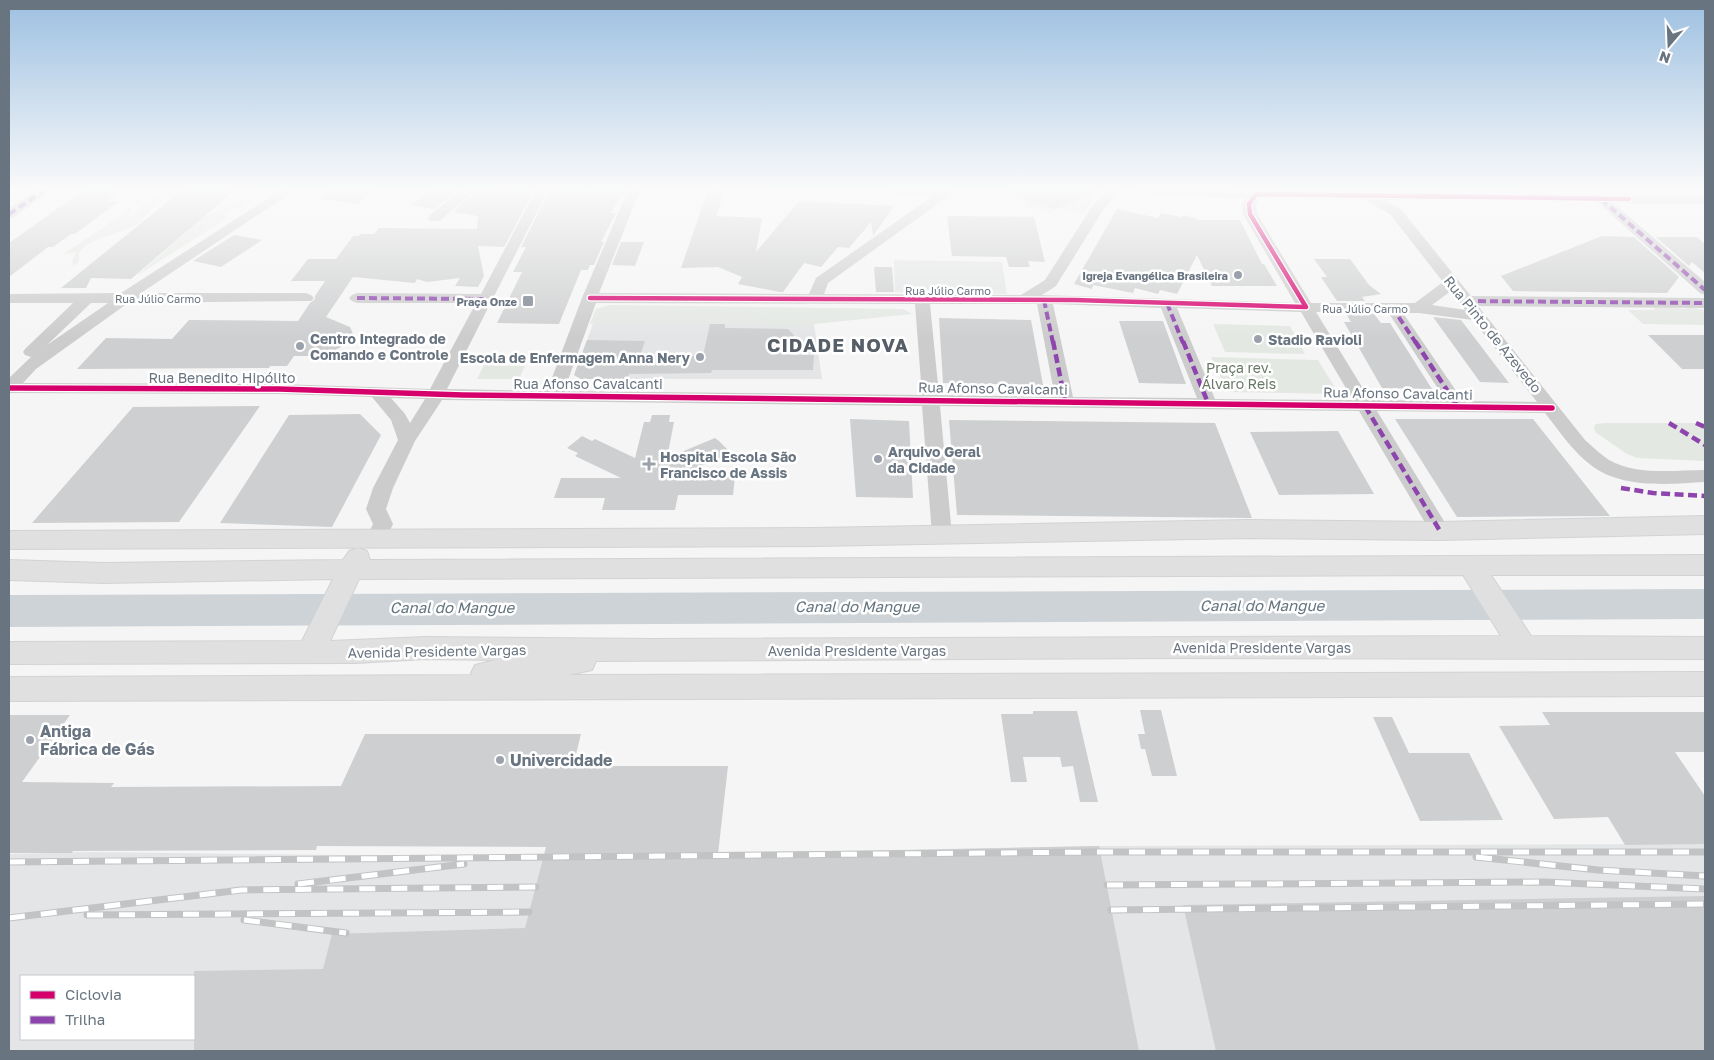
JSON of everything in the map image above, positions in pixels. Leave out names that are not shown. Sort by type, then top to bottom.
[{"type":"main road","points":[[9,540],[816,537],[1248,529],[1440,530],[1705,525]]},
{"type":"main road","points":[[1004,534],[1226,565]]},
{"type":"main road","points":[[748,567],[816,537]]},
{"type":"main road","points":[[316,641],[346,580],[365,548],[376,539]]},
{"type":"main road","points":[[9,570],[137,549],[225,540]]},
{"type":"main road","points":[[9,570],[346,580],[748,567],[1226,565],[1476,575],[1705,565]]},
{"type":"main road","points":[[1476,575],[1517,638]]},
{"type":"main road","name":"Avenida Presidente Vargas","points":[[9,653],[316,641],[356,652],[425,648],[652,650],[1177,647],[1517,638],[1705,648]]},
{"type":"main road","points":[[381,688],[450,676],[563,666],[652,650]]},
{"type":"main road","points":[[9,689],[1705,684]]},
{"type":"street","points":[[9,388],[30,365],[124,298],[213,239]]},
{"type":"street","points":[[376,539],[383,524],[376,509],[383,488],[407,440],[424,416],[516,239]]},
{"type":"street","points":[[554,395],[614,239]]},
{"type":"street","points":[[782,300],[821,281],[880,239]]},
{"type":"street","points":[[1024,300],[1052,284],[1079,239]]},
{"type":"street","points":[[1265,239],[1440,530]]},
{"type":"street","name":"Rua Pinto de Azevedo","points":[[1418,239],[1579,444],[1604,465],[1617,471],[1647,476],[1705,476]]},
{"type":"street","points":[[1651,239],[1705,290]]},
{"type":"street","points":[[814,300],[821,281]]},
{"type":"street","name":"Rua Júlio Carmo","points":[[1420,308],[1452,283]]},
{"type":"street","points":[[1052,284],[1056,291],[1075,300]]},
{"type":"street","name":"Rua Júlio Carmo","points":[[9,298],[306,298]]},
{"type":"street","points":[[9,370],[37,347],[87,298]]},
{"type":"street","points":[[357,298],[484,299]]},
{"type":"street","name":"Rua Júlio Carmo","points":[[590,298],[1075,300],[1306,307],[1420,308],[1478,316]]},
{"type":"street","points":[[922,299],[942,535]]},
{"type":"street","points":[[1044,300],[1066,401]]},
{"type":"street","points":[[1466,301],[1705,303]]},
{"type":"street","points":[[1167,303],[1208,403]]},
{"type":"street","points":[[1392,307],[1458,407]]},
{"type":"street","name":"Rua Benedito Hipólito","points":[[9,388],[279,388],[435,393]]},
{"type":"street","points":[[376,391],[399,418],[407,440]]},
{"type":"street","name":"Rua Afonso Cavalcanti","points":[[435,393],[1552,408]]},
{"type":"shaded area","points":[[894,260],[1002,262],[1007,294],[895,292]]},
{"type":"shaded area","name":"Escola de Enfermagem Anna Nery","points":[[593,324],[814,324],[822,379],[581,379],[574,375]]},
{"type":"shaded area","points":[[1705,844],[1705,1051],[9,1051],[9,854],[88,852],[520,857],[1099,846]]},
{"type":"green space","points":[[85,239],[97,239],[79,253],[79,261],[74,266],[72,261],[76,252],[62,255]]},
{"type":"green space","points":[[178,239],[194,239],[135,277]]},
{"type":"green space","points":[[609,305],[903,309],[913,314],[814,324],[590,324],[596,309]]},
{"type":"green space","points":[[1655,307],[1686,309],[1688,307],[1705,310],[1705,325],[1643,324],[1628,310],[1653,310]]},
{"type":"green space","name":"Stadio Ravioli","points":[[1213,324],[1290,326],[1305,354],[1225,352]]},
{"type":"green space","name":"Praça rev. Álvaro Reis","points":[[1211,357],[1318,360],[1339,394],[1228,392]]},
{"type":"green space","points":[[484,365],[525,366],[519,379],[477,379]]},
{"type":"green space","points":[[1705,423],[1705,461],[1637,458],[1627,454],[1595,432],[1594,427],[1596,424]]},
{"type":"water","name":"Canal do Mangue","points":[[1705,589],[1705,619],[9,627],[9,595]]},
{"type":"building","points":[[14,239],[63,239],[53,247],[48,247],[9,277],[9,243]]},
{"type":"building","points":[[121,239],[177,239],[131,279],[91,278],[86,288],[61,288]]},
{"type":"building","points":[[227,239],[262,240],[221,267],[193,261]]},
{"type":"building","points":[[350,239],[508,239],[504,247],[478,246],[484,276],[478,287],[455,286],[460,278],[427,282],[417,279],[415,283],[353,277],[326,317],[350,327],[353,334],[350,339],[341,347],[329,353],[316,356],[294,356],[287,366],[270,366],[269,368],[77,369],[106,338],[172,339],[189,320],[298,321],[310,303],[315,299],[325,281],[291,281],[308,259],[336,259]]},
{"type":"building","points":[[525,239],[602,239],[601,242],[604,242],[594,265],[590,265],[588,270],[581,270],[559,324],[497,323],[522,272],[513,272],[526,247],[521,247]]},
{"type":"building","points":[[691,239],[758,239],[756,252],[767,239],[856,239],[849,248],[838,247],[821,267],[804,263],[783,292],[738,284],[742,277],[718,267],[681,268]]},
{"type":"building","points":[[950,239],[1039,239],[1045,262],[1028,261],[1030,267],[1009,267],[1006,257],[952,256]]},
{"type":"building","points":[[1100,239],[1250,239],[1262,264],[1264,264],[1277,286],[1212,286],[1197,255],[1177,294],[1160,290],[1158,294],[1135,288],[1133,293],[1093,285],[1092,289],[1074,284]]},
{"type":"building","points":[[1593,239],[1637,239],[1679,277],[1667,293],[1513,291],[1501,276]]},
{"type":"building","points":[[1659,239],[1700,239],[1705,244],[1705,273],[1692,262],[1689,266]]},
{"type":"building","points":[[621,242],[644,242],[635,266],[612,265]]},
{"type":"building","points":[[1314,259],[1350,259],[1369,285],[1381,294],[1362,297],[1365,301],[1337,301],[1321,277],[1327,277]]},
{"type":"building","points":[[874,267],[892,267],[894,292],[876,292]]},
{"type":"building","points":[[1346,314],[1374,314],[1381,323],[1390,323],[1432,389],[1382,388],[1344,322],[1351,322]]},
{"type":"building","points":[[1433,317],[1461,320],[1509,383],[1480,382]]},
{"type":"building","points":[[939,318],[1031,320],[1043,385],[943,383]]},
{"type":"building","points":[[1119,321],[1163,321],[1186,384],[1139,383]]},
{"type":"building","points":[[710,324],[725,324],[725,328],[788,329],[794,335],[793,355],[814,355],[813,370],[712,370],[711,373],[629,374],[628,379],[581,379],[574,375],[587,340],[645,341],[640,356],[703,356]]},
{"type":"building","points":[[1648,335],[1705,335],[1705,369],[1682,369]]},
{"type":"building","points":[[260,406],[179,522],[32,523],[133,407]]},
{"type":"building","points":[[360,414],[381,435],[332,527],[220,523],[289,415]]},
{"type":"building","name":"Hospital Escola São Francisco de Assis","points":[[652,415],[670,415],[669,422],[674,422],[667,458],[715,438],[719,441],[731,453],[678,476],[735,476],[733,495],[678,495],[675,510],[602,510],[605,498],[554,498],[561,478],[621,478],[575,456],[578,453],[567,448],[582,436],[592,441],[595,439],[635,458],[644,422],[650,422]]},
{"type":"building","points":[[850,419],[909,421],[913,498],[856,497]]},
{"type":"building","points":[[1395,419],[1533,419],[1610,516],[1457,517]]},
{"type":"building","points":[[949,420],[1215,423],[1252,518],[957,515]]},
{"type":"building","points":[[1338,431],[1374,494],[1279,495],[1250,432]]},
{"type":"building","points":[[1140,710],[1161,710],[1177,776],[1152,776],[1145,749],[1141,749],[1138,734],[1145,734]]},
{"type":"building","points":[[1033,711],[1077,711],[1098,802],[1080,802],[1073,766],[1062,767],[1060,757],[1023,757],[1027,782],[1011,782],[1001,714],[1033,714]]},
{"type":"building","points":[[1542,712],[1705,712],[1705,752],[1675,752],[1705,796],[1705,844],[1625,845],[1608,817],[1554,819],[1499,726],[1550,725]]},
{"type":"building","points":[[9,715],[70,715],[22,782],[114,783],[111,787],[341,786],[365,734],[581,734],[573,766],[728,766],[718,854],[1099,846],[1139,1051],[194,1051],[194,971],[323,969],[332,934],[525,928],[546,847],[317,846],[316,850],[9,853]]},
{"type":"building","points":[[1373,717],[1392,717],[1409,753],[1469,753],[1503,820],[1420,821]]},
{"type":"building","points":[[1705,896],[1705,1051],[1216,1051],[1183,905]]},
{"type":"railway","points":[[9,862],[1100,852],[1705,852]]},
{"type":"railway","points":[[1476,857],[1598,870],[1705,876]]},
{"type":"railway","points":[[298,884],[464,864]]},
{"type":"railway","points":[[1107,885],[1543,882],[1705,889]]},
{"type":"railway","points":[[9,918],[241,890],[536,887]]},
{"type":"railway","points":[[1111,910],[1705,904]]},
{"type":"railway","points":[[87,915],[529,912]]},
{"type":"railway","points":[[244,920],[346,933]]},
{"type":"marked path","points":[[1647,239],[1705,290]]},
{"type":"marked path","points":[[357,298],[484,299]]},
{"type":"marked path","points":[[1044,300],[1065,401]]},
{"type":"marked path","points":[[1466,301],[1705,303]]},
{"type":"marked path","points":[[1167,303],[1208,403]]},
{"type":"marked path","points":[[1392,307],[1458,407]]},
{"type":"marked path","points":[[1365,406],[1440,531]]},
{"type":"marked path","points":[[1669,423],[1705,445]]},
{"type":"marked path","points":[[1696,423],[1705,427]]},
{"type":"marked path","points":[[1621,488],[1653,493],[1705,496]]},
{"type":"cycle path","points":[[1265,239],[1306,307]]},
{"type":"cycle path","points":[[590,298],[1075,300],[1306,307]]},
{"type":"cycle path","points":[[9,388],[279,389],[463,395],[1552,408]]},
{"type":"place","name":"Igreja Evangélica Brasileira","points":[[1238,275]]},
{"type":"place","name":"Praça Onze","points":[[528,301]]},
{"type":"place","name":"Stadio Ravioli","points":[[1258,339]]},
{"type":"place","name":"Centro Integrado de Comando e Controle","points":[[300,346]]},
{"type":"place","name":"Escola de Enfermagem Anna Nery","points":[[700,357]]},
{"type":"place","name":"Arquivo Geral da Cidade","points":[[878,459]]},
{"type":"place","name":"Hospital Escola São Francisco de Assis","points":[[649,464]]},
{"type":"place","name":"Antiga Fábrica de Gás","points":[[30,740]]},
{"type":"place","name":"Univercidade","points":[[500,760]]},
{"type":"district","name":"CIDADE NOVA","points":[[838,344]]}]
